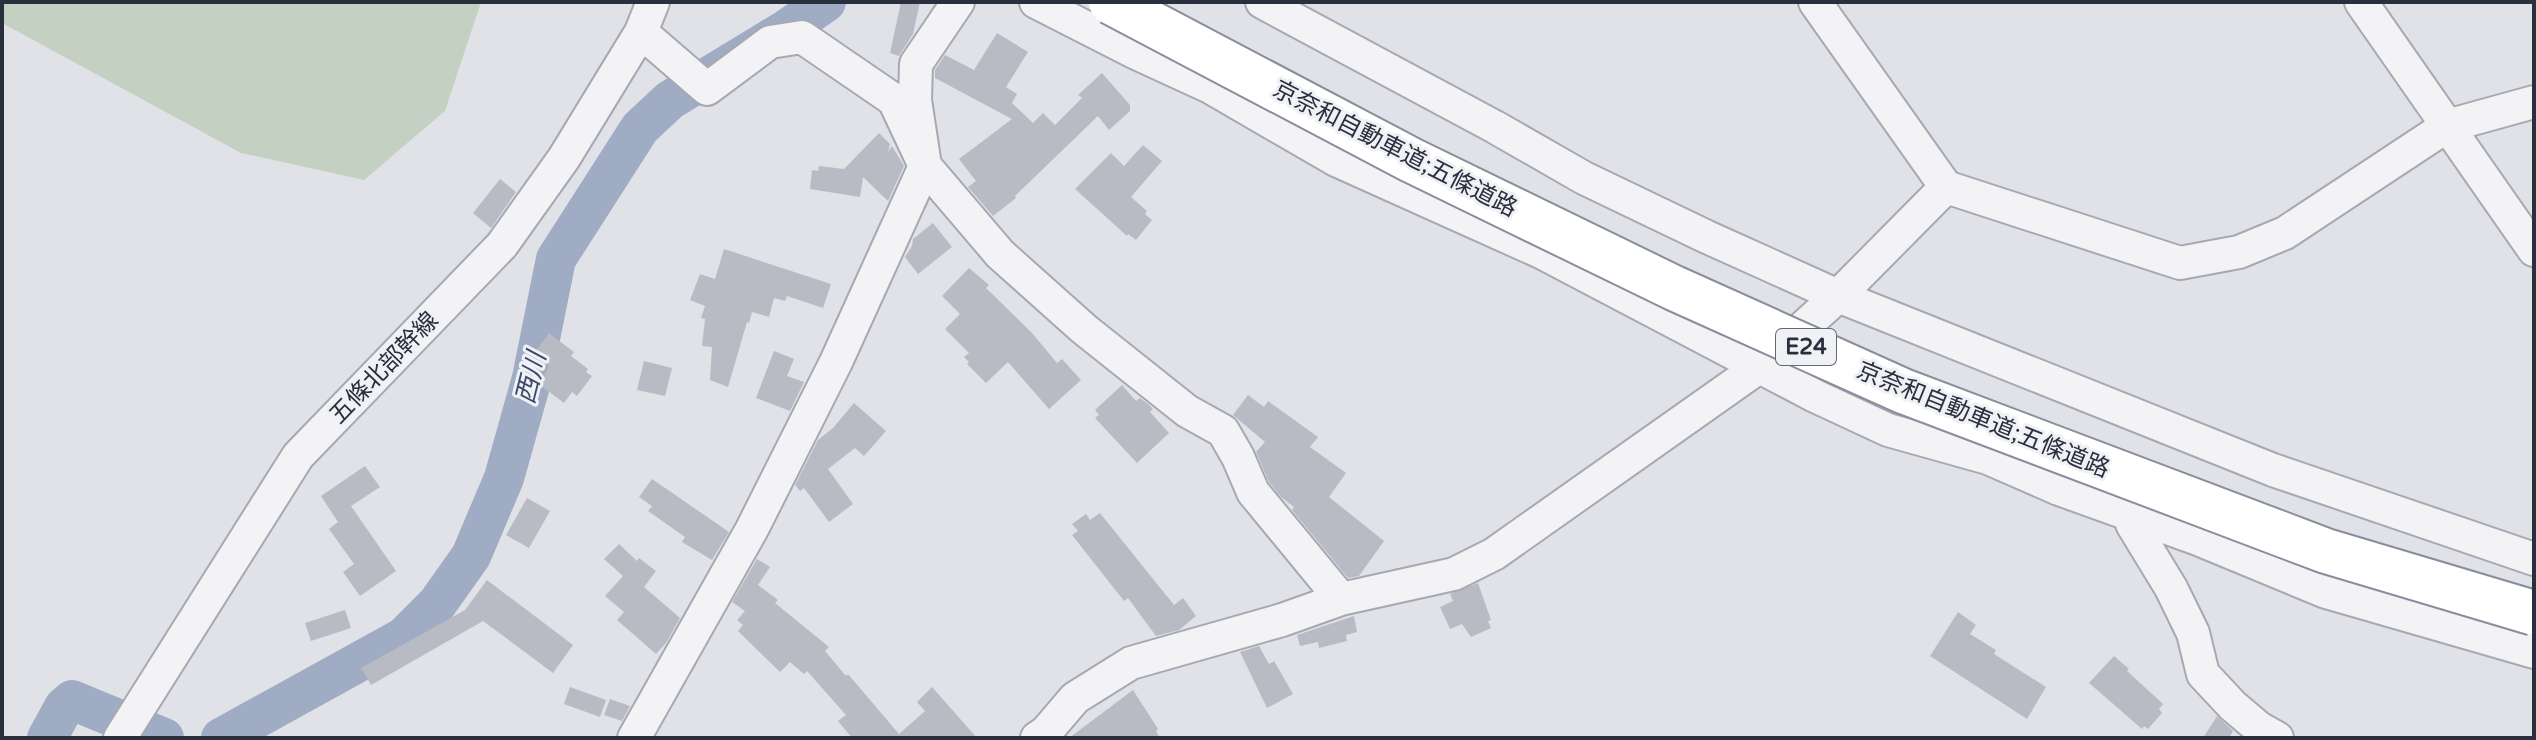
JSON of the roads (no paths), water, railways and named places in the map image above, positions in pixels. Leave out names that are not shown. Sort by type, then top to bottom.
[{"type":"highway","name":"京奈和自動車道;五條道路","points":[[1111,2],[1425,167],[1674,288],[1903,391],[2326,551],[2534,613]]},
{"type":"street","name":"五條北部幹線","points":[[120,738],[298,456],[502,245],[564,158],[641,32],[653,2]]},
{"type":"street","points":[[634,738],[752,529],[836,362],[925,166],[915,100],[916,64],[958,2]]},
{"type":"street","points":[[1036,2],[1210,87],[1336,160],[1543,253],[1759,367],[1888,430],[1988,458],[2059,489],[2132,514],[2326,592],[2534,652]]},
{"type":"street","points":[[1262,2],[1584,178],[1838,296],[2273,470],[2534,559]]},
{"type":"street","points":[[1815,2],[1946,187],[2180,263],[2239,252],[2285,233],[2447,126],[2534,102]]},
{"type":"street","points":[[2361,2],[2534,250]]},
{"type":"street","points":[[641,32],[707,89],[770,42],[802,37],[894,100],[925,166],[1000,254],[1084,329],[1187,411],[1223,431],[1253,492],[1341,599]]},
{"type":"street","points":[[1037,738],[1075,698],[1131,663],[1282,620],[1341,599],[1454,574],[1494,554],[1759,367],[1838,296],[1946,187]]},
{"type":"street","points":[[2132,514],[2132,524],[2171,588],[2193,633],[2203,674],[2233,706],[2259,728],[2277,738]]},
{"type":"waterway","name":"西川","points":[[221,738],[404,637],[437,604],[471,556],[504,478],[532,378],[556,259],[640,128],[670,100],[826,2]]},
{"type":"waterway","name":"西川","points":[[47,738],[64,707],[72,700],[164,738]]}]
